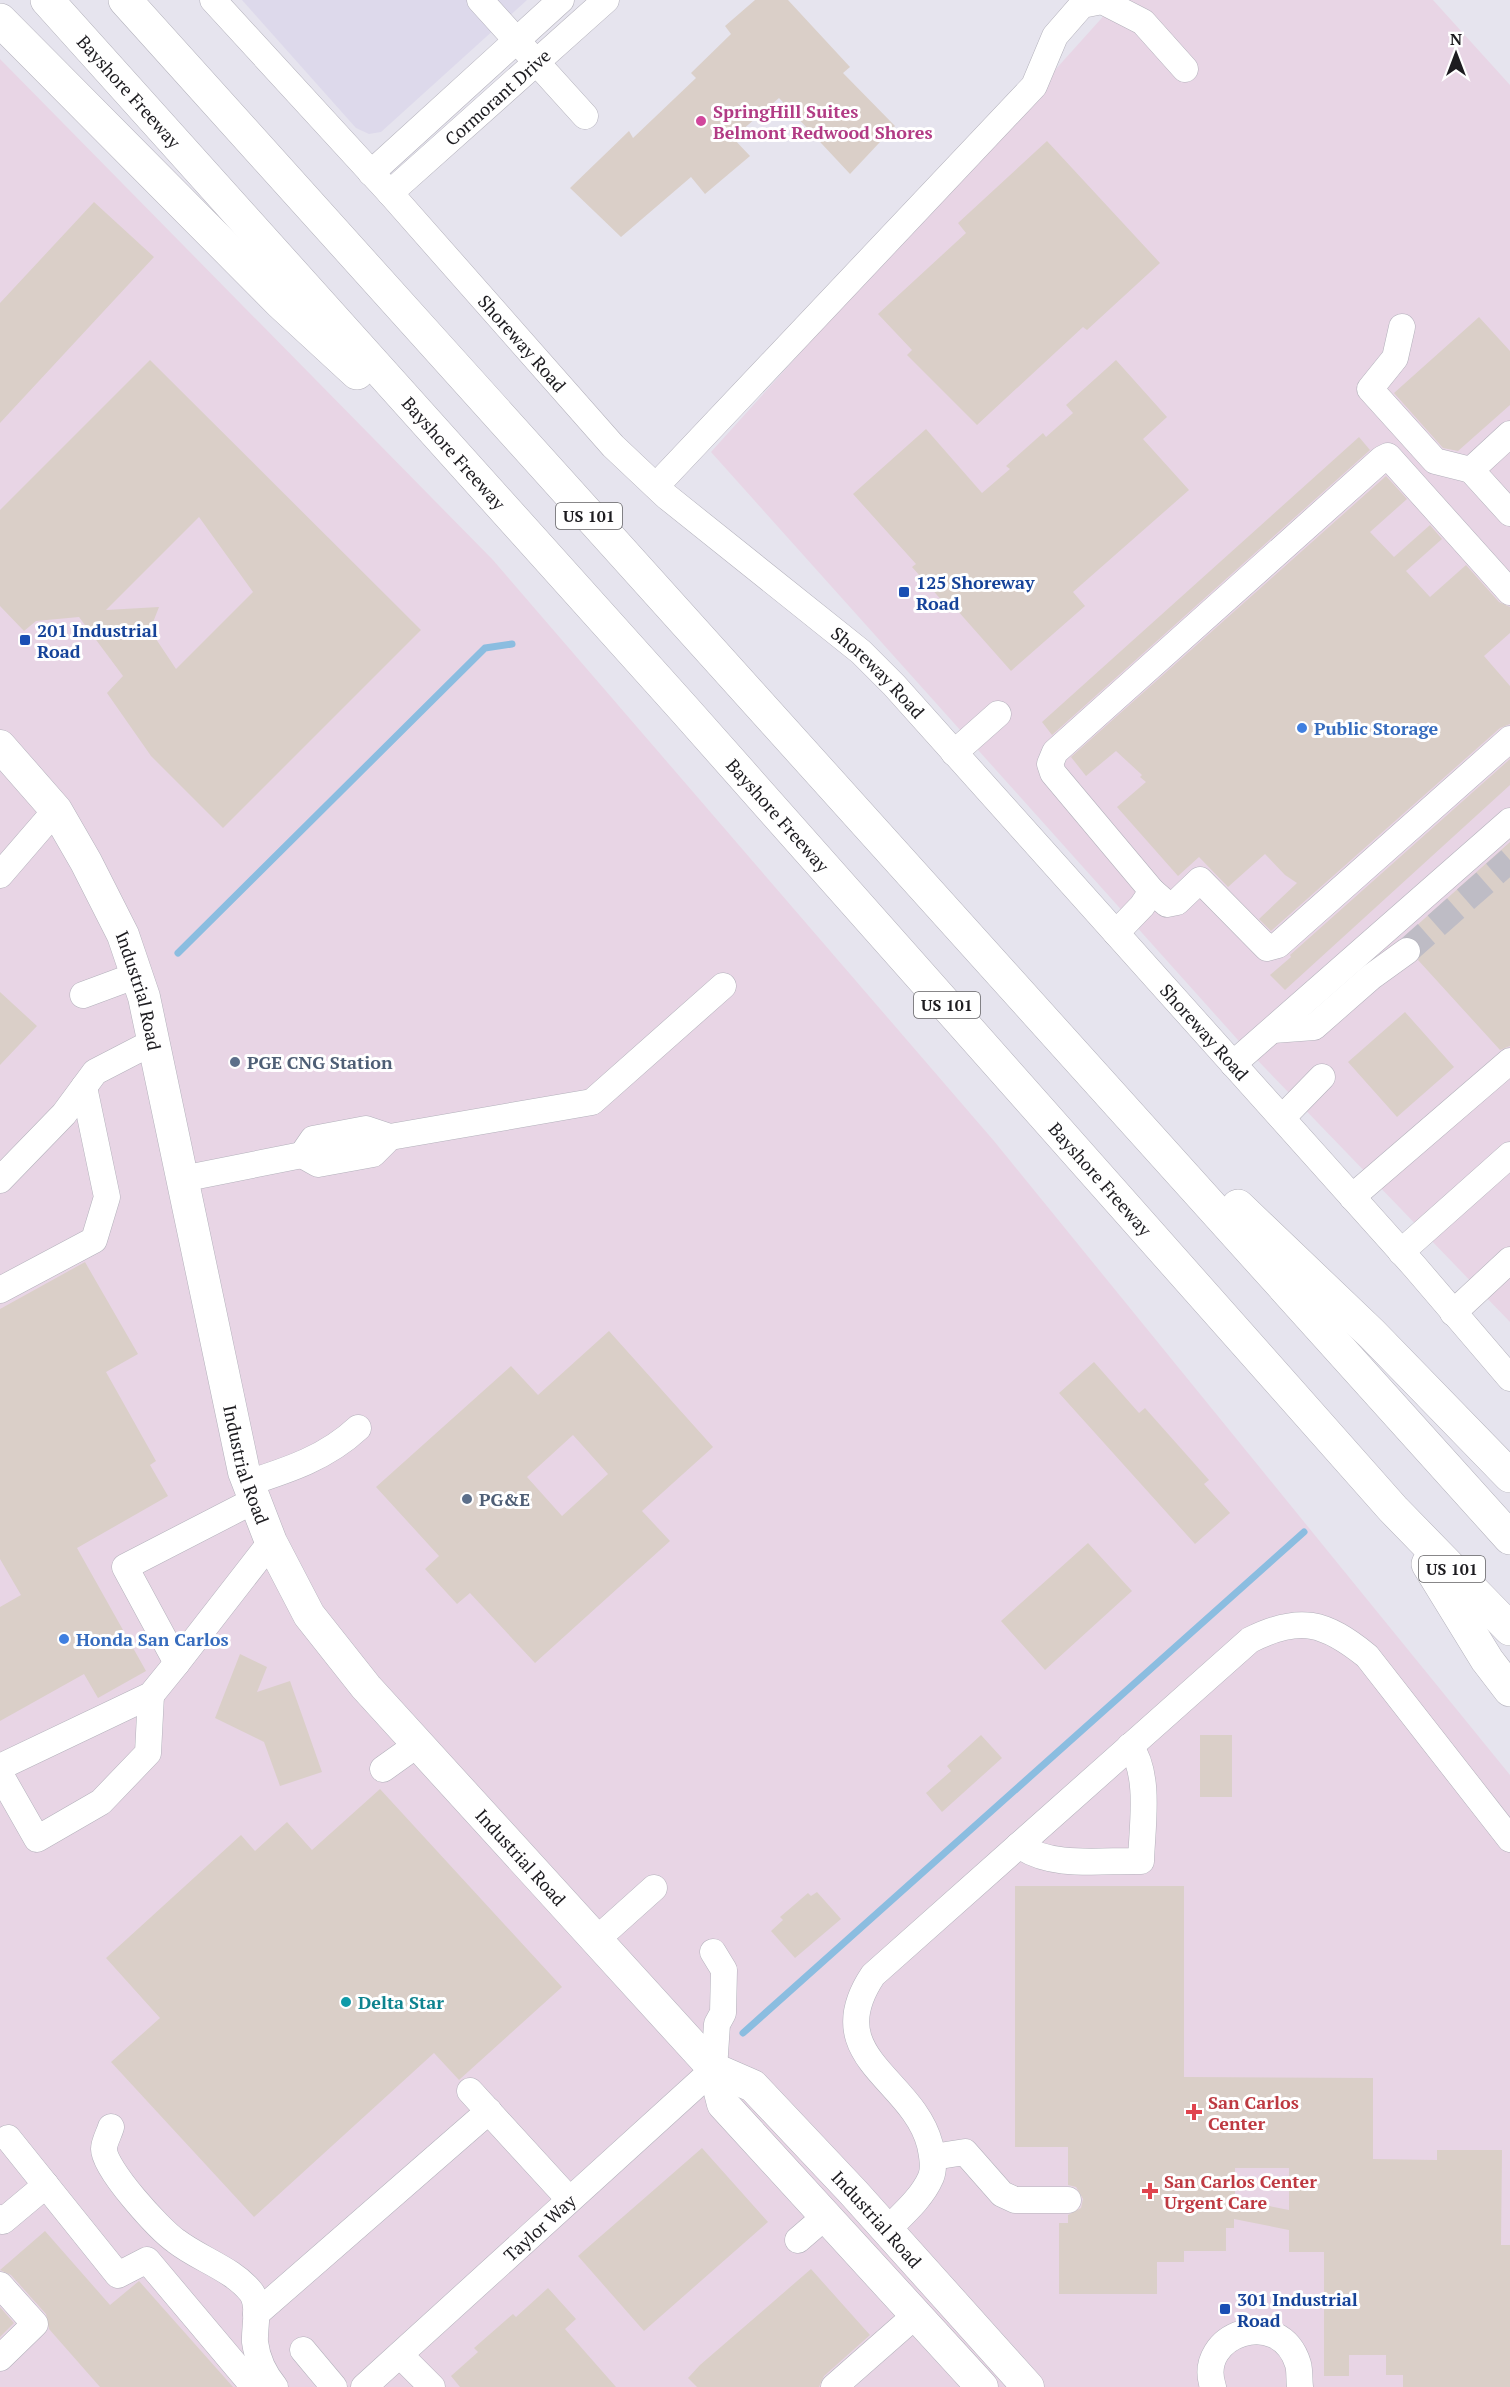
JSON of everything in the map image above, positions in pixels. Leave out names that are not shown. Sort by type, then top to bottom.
[{"type":"highway","name":"Bayshore Freeway","points":[[47,0],[499,503],[1393,1509],[1510,1629]]},
{"type":"highway","name":"US 101","points":[[125,0],[1510,1538]]},
{"type":"highway","points":[[0,20],[281,303],[499,503]]},
{"type":"highway","points":[[1054,1032],[1372,1334],[1510,1476]]},
{"type":"highway","points":[[1393,1509],[1487,1660],[1510,1690]]},
{"type":"main road","name":"Industrial Road","points":[[0,746],[56,810],[123,935],[153,1042],[250,1492],[271,1542],[309,1615],[366,1687],[714,2069],[753,2086],[887,2230],[1028,2387]]},
{"type":"main road","name":"Industrial Road","points":[[714,2069],[723,2104],[982,2387]]},
{"type":"street","name":"Shoreway Road","points":[[213,0],[390,193],[613,446],[656,486],[861,652],[1282,1118],[1510,1377]]},
{"type":"street","points":[[480,0],[585,116]]},
{"type":"street","name":"Cormorant Drive","points":[[371,173],[561,0]]},
{"type":"street","name":"Cormorant Drive","points":[[390,193],[606,0]]},
{"type":"street","points":[[656,486],[1034,86],[1055,36],[1082,5],[1102,1],[1143,22],[1185,69]]},
{"type":"street","points":[[1402,327],[1395,358],[1370,389],[1435,461],[1471,470],[1510,513]]},
{"type":"street","points":[[1471,470],[1510,434]]},
{"type":"street","points":[[1510,592],[1388,456],[1055,752],[1050,764],[1053,773],[1152,891],[1167,904],[1177,902],[1200,880],[1267,948],[1278,945],[1510,739]]},
{"type":"street","points":[[954,753],[998,714]]},
{"type":"street","points":[[0,875],[56,810]]},
{"type":"street","points":[[1233,1064],[1510,821]]},
{"type":"street","points":[[1116,933],[1142,906],[1152,891]]},
{"type":"street","points":[[1273,1030],[1314,1027],[1371,977],[1407,951]]},
{"type":"street","points":[[83,994],[136,975]]},
{"type":"street","points":[[182,1179],[302,1155],[313,1139],[366,1129],[390,1137],[592,1102],[723,986]]},
{"type":"street","points":[[0,1180],[64,1114],[95,1072],[153,1042]]},
{"type":"street","points":[[1352,1197],[1510,1061]]},
{"type":"street","points":[[1282,1118],[1322,1077]]},
{"type":"street","points":[[0,1290],[94,1240],[107,1197],[84,1087]]},
{"type":"street","points":[[1401,1252],[1510,1155]]},
{"type":"street","points":[[1453,1313],[1509,1263]]},
{"type":"street","points":[[177,1663],[125,1567],[250,1492],[307,1464],[346,1440],[358,1428]]},
{"type":"street","points":[[0,1767],[151,1695],[271,1542]]},
{"type":"street","points":[[887,2230],[917,2200],[932,2176],[933,2157],[925,2125],[867,2057],[856,2035],[856,2010],[862,1992],[873,1976],[1250,1640],[1273,1629],[1307,1624],[1341,1635],[1367,1656],[1510,1839]]},
{"type":"street","points":[[0,1774],[37,1839],[101,1802],[148,1753],[151,1695]]},
{"type":"street","points":[[383,1769],[418,1744]]},
{"type":"street","points":[[1019,1845],[1031,1854],[1058,1859],[1142,1861],[1142,1776],[1139,1758],[1130,1746]]},
{"type":"street","points":[[596,1940],[654,1888]]},
{"type":"street","points":[[713,1952],[724,1970],[723,2013],[717,2024],[714,2069]]},
{"type":"street","name":"Taylor Way","points":[[364,2387],[568,2199],[714,2069]]},
{"type":"street","points":[[470,2091],[568,2199]]},
{"type":"street","points":[[256,2314],[489,2111]]},
{"type":"street","points":[[111,2127],[104,2147],[106,2157],[130,2194],[176,2242],[236,2279],[252,2293],[256,2314],[255,2343],[259,2360],[275,2387]]},
{"type":"street","points":[[8,2138],[118,2275],[147,2260],[254,2387]]},
{"type":"street","points":[[933,2157],[965,2151],[1002,2194],[1015,2200],[1068,2200]]},
{"type":"street","points":[[0,2218],[3,2221],[46,2185]]},
{"type":"street","points":[[798,2240],[827,2215]]},
{"type":"street","points":[[0,2285],[36,2324],[0,2358]]},
{"type":"street","points":[[834,2387],[917,2314]]},
{"type":"street","points":[[1213,2387],[1212,2366],[1218,2350],[1230,2338],[1246,2331],[1264,2331],[1280,2338],[1292,2350],[1299,2366],[1303,2386]]},
{"type":"street","points":[[303,2350],[334,2387]]},
{"type":"street","points":[[400,2355],[432,2387]]},
{"type":"shaded area","points":[[242,0],[527,0],[381,132],[369,134],[356,128]]},
{"type":"shaded area","points":[[1118,0],[1433,0],[1510,85],[1510,1322],[1238,1040],[711,452]]},
{"type":"shaded area","points":[[0,59],[493,560],[994,1141],[1510,1775],[1510,2387],[0,2387]]},
{"type":"building","name":"SpringHill Suites Belmont Redwood Shores","points":[[755,0],[788,0],[850,67],[843,73],[895,126],[850,174],[779,98],[733,138],[750,156],[705,194],[691,177],[621,237],[570,188],[629,131],[633,138],[696,78],[691,73],[731,34],[725,26]]},
{"type":"building","points":[[1047,141],[1160,263],[1087,330],[1083,327],[977,425],[907,355],[912,350],[878,314],[966,233],[958,223]]},
{"type":"building","points":[[94,202],[154,257],[0,423],[0,303]]},
{"type":"building","points":[[1479,317],[1510,351],[1510,405],[1458,451],[1443,448],[1394,393]]},
{"type":"building","points":[[150,360],[421,630],[223,828],[151,756],[107,693],[123,676],[79,617],[36,621],[24,631],[0,606],[0,510]],"holes":[[[199,517],[253,592],[176,669],[150,630],[159,607],[106,610]]]},
{"type":"building","points":[[1116,360],[1167,417],[1143,439],[1189,490],[1073,592],[1085,606],[1011,671],[949,601],[945,604],[912,567],[916,564],[853,494],[926,429],[982,493],[1010,469],[1006,466],[1043,433],[1046,437],[1073,413],[1066,405]]},
{"type":"building","points":[[1359,437],[1370,450],[1052,735],[1042,722]]},
{"type":"building","points":[[1386,476],[1407,499],[1370,532],[1394,557],[1430,525],[1442,539],[1406,571],[1430,597],[1466,565],[1499,602],[1510,607],[1510,633],[1484,656],[1510,686],[1510,724],[1500,728],[1271,931],[1259,919],[1297,883],[1285,875],[1265,854],[1228,887],[1199,857],[1178,876],[1117,807],[1146,782],[1140,777],[1142,775],[1116,751],[1086,776],[1071,757]]},
{"type":"building","points":[[1510,759],[1510,785],[1285,990],[1270,975],[1291,957],[1290,955]]},
{"type":"building","points":[[1510,842],[1510,1046],[1500,1050],[1418,960],[1422,950],[1419,942],[1405,936]]},
{"type":"building","points":[[0,992],[37,1026],[0,1065]]},
{"type":"building","points":[[1405,1012],[1454,1067],[1397,1117],[1348,1062]]},
{"type":"building","points":[[85,1262],[138,1354],[106,1372],[156,1461],[150,1465],[168,1496],[77,1548],[146,1671],[98,1698],[84,1674],[0,1721],[0,1607],[21,1595],[0,1559],[0,1309]]},
{"type":"building","name":"PG&E","points":[[609,1331],[713,1447],[642,1511],[670,1541],[535,1663],[470,1593],[457,1604],[425,1569],[439,1556],[376,1487],[511,1366],[538,1395]],"holes":[[[573,1435],[608,1474],[562,1516],[527,1477]]]},
{"type":"building","points":[[1094,1362],[1139,1413],[1145,1408],[1209,1480],[1204,1484],[1230,1513],[1195,1544],[1059,1393]]},
{"type":"building","points":[[1088,1543],[1132,1591],[1045,1670],[1001,1621]]},
{"type":"building","points":[[240,1654],[267,1667],[257,1692],[290,1681],[322,1772],[280,1786],[264,1742],[215,1718]]},
{"type":"building","points":[[981,1735],[1002,1758],[942,1812],[926,1793],[951,1771],[947,1766]]},
{"type":"building","points":[[1200,1735],[1232,1735],[1232,1797],[1200,1797]]},
{"type":"building","name":"Delta Star","points":[[380,1789],[562,1987],[459,2080],[434,2053],[254,2217],[111,2062],[160,2018],[106,1958],[241,1835],[255,1851],[287,1822],[312,1850]]},
{"type":"building","name":"San Carlos Center","points":[[1015,1886],[1184,1886],[1184,2077],[1373,2078],[1373,2159],[1437,2160],[1437,2150],[1502,2150],[1501,2245],[1510,2245],[1510,2387],[1403,2387],[1403,2375],[1386,2375],[1386,2355],[1349,2355],[1349,2376],[1324,2376],[1324,2252],[1289,2252],[1289,2230],[1234,2219],[1234,2228],[1226,2228],[1226,2251],[1184,2251],[1184,2262],[1157,2262],[1157,2294],[1059,2294],[1059,2223],[1068,2223],[1068,2215],[1081,2208],[1083,2199],[1076,2187],[1068,2185],[1068,2147],[1015,2147]],"holes":[[[1235,2168],[1289,2168],[1289,2210],[1235,2199]]]},
{"type":"building","points":[[817,1892],[841,1919],[795,1958],[771,1931],[783,1920],[780,1917],[808,1893],[811,1896]]},
{"type":"building","points":[[702,2148],[768,2222],[644,2331],[578,2256]]},
{"type":"building","points":[[45,2231],[110,2305],[139,2281],[233,2387],[100,2387],[49,2329],[46,2314],[11,2275],[0,2270]]},
{"type":"building","points":[[811,2269],[870,2335],[824,2376],[819,2387],[697,2387],[688,2378],[700,2365]]},
{"type":"building","points":[[548,2288],[576,2319],[565,2329],[616,2387],[460,2387],[451,2376],[478,2352],[474,2348],[513,2314],[516,2317]]},
{"type":"building","points":[[0,2307],[14,2323],[0,2337]]},
{"type":"waterway","points":[[178,953],[485,648],[512,644]]},
{"type":"waterway","points":[[743,2033],[1304,1532]]},
{"type":"tunnel","points":[[1407,951],[1510,860]]},
{"type":"place","name":"SpringHill Suites Belmont Redwood Shores","points":[[701,121]]},
{"type":"place","name":"125 Shoreway Road","points":[[904,592]]},
{"type":"place","name":"201 Industrial Road","points":[[25,640]]},
{"type":"place","name":"Public Storage","points":[[1302,728]]},
{"type":"place","name":"PGE CNG Station","points":[[235,1062]]},
{"type":"place","name":"PG&E","points":[[467,1499]]},
{"type":"place","name":"Honda San Carlos","points":[[64,1639]]},
{"type":"place","name":"Delta Star","points":[[346,2002]]},
{"type":"place","name":"San Carlos Center","points":[[1194,2112]]},
{"type":"place","name":"San Carlos Center Urgent Care","points":[[1150,2191]]},
{"type":"place","name":"301 Industrial Road","points":[[1225,2309]]}]
